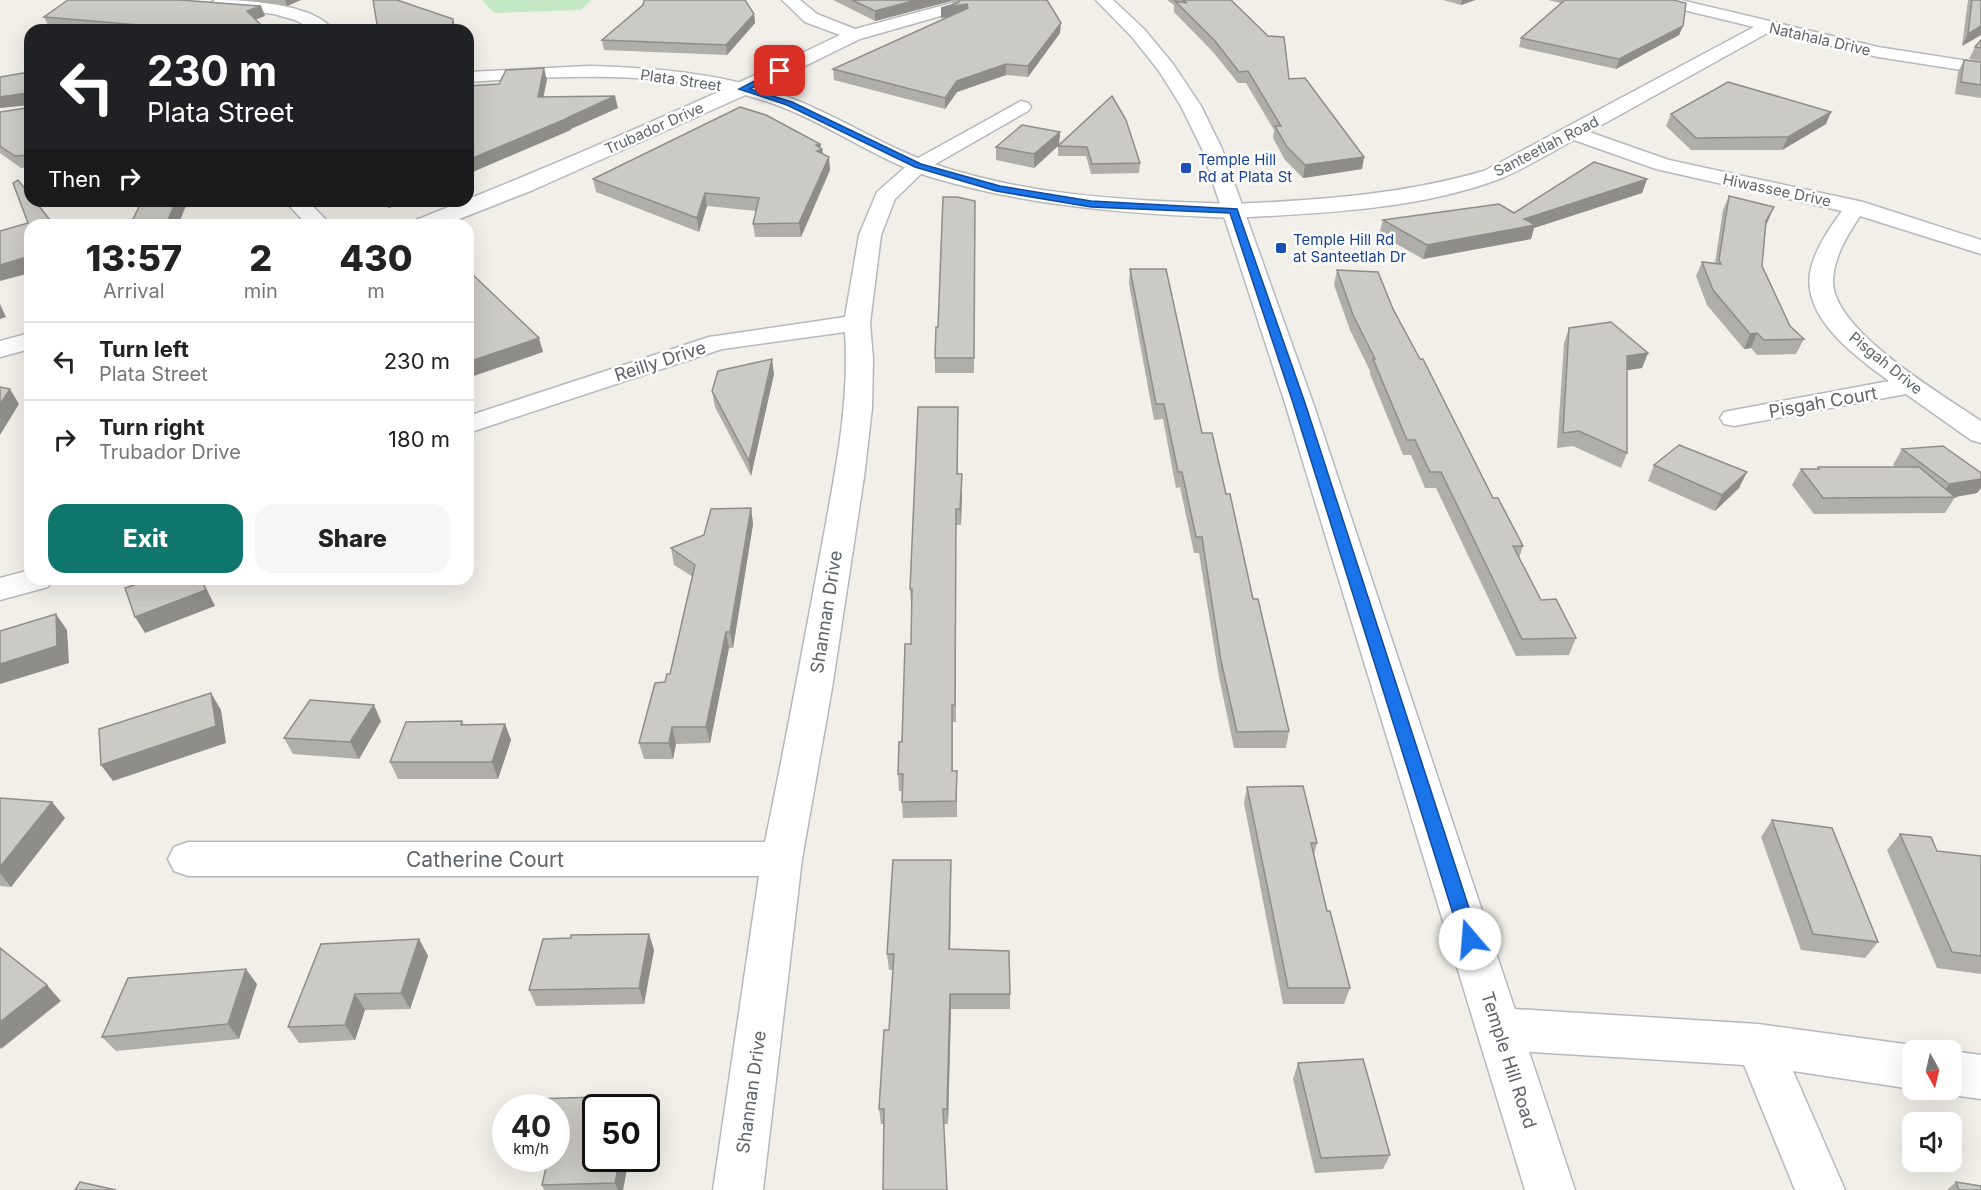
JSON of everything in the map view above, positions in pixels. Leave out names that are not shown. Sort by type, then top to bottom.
[{"type":"street","points":[[790,0],[811,18],[854,35]]},
{"type":"street","name":"Temple Hill Road","points":[[1104,0],[1149,44],[1180,86],[1196,111],[1212,149],[1303,415],[1550,1190]]},
{"type":"street","name":"Natahala Drive","points":[[1661,0],[1878,52],[1981,68]]},
{"type":"street","points":[[206,4],[237,5],[277,11],[301,17],[314,24]]},
{"type":"street","name":"Trubador Drive","points":[[474,206],[743,89],[854,35],[952,8]]},
{"type":"street","name":"Santeetlah Road","points":[[1234,211],[1346,205],[1451,187],[1491,175],[1573,134],[1767,27]]},
{"type":"street","name":"Plata Street","points":[[474,77],[520,73],[609,72],[664,75],[743,89],[790,104],[918,166],[999,189],[1056,199],[1127,207],[1234,211]]},
{"type":"street","name":"Shannan Drive","points":[[738,1190],[782,859],[814,688],[849,477],[859,389],[860,360],[857,323],[864,264],[876,216],[885,197],[918,166],[1021,106]]},
{"type":"street","name":"Hiwassee Drive","points":[[1573,134],[1663,165],[1855,207],[1981,247]]},
{"type":"street","points":[[302,207],[314,219]]},
{"type":"street","name":"Trubador Drive","points":[[440,219],[472,207]]},
{"type":"street","name":"Pisgah Drive","points":[[1855,207],[1831,245],[1823,265],[1823,296],[1844,329],[1912,386],[1981,434]]},
{"type":"street","name":"Reilly Drive","points":[[474,423],[718,342],[857,323]]},
{"type":"street","points":[[0,349],[24,343]]},
{"type":"street","name":"Pisgah Court","points":[[1734,418],[1912,386]]},
{"type":"street","points":[[0,589],[24,582]]},
{"type":"street","name":"Catherine Court","points":[[188,859],[782,859]]},
{"type":"street","points":[[1499,1029],[1758,1045],[1902,1066]]},
{"type":"street","points":[[1758,1045],[1820,1190]]},
{"type":"street","points":[[1962,1074],[1981,1077]]},
{"type":"green space","points":[[482,0],[591,0],[581,10],[494,13]]},
{"type":"building","points":[[68,0],[180,0],[261,6],[247,11],[260,24],[127,24],[44,17]]},
{"type":"building","points":[[373,0],[397,0],[453,19],[453,24],[377,24]]},
{"type":"building","points":[[644,0],[745,0],[754,14],[726,45],[602,40],[643,5]]},
{"type":"building","points":[[852,0],[916,0],[875,11]]},
{"type":"building","points":[[960,0],[1047,0],[1061,23],[1028,66],[1006,64],[957,81],[945,98],[833,69],[968,8],[967,4],[941,8],[958,3]]},
{"type":"building","points":[[1183,0],[1231,0],[1268,36],[1284,37],[1289,79],[1305,78],[1364,157],[1305,165],[1287,147],[1275,126],[1281,126],[1248,71],[1239,72],[1215,41],[1175,1],[1187,3]]},
{"type":"building","points":[[1565,0],[1673,0],[1686,3],[1683,26],[1619,59],[1521,38]]},
{"type":"building","points":[[1972,0],[1981,0],[1981,26],[1968,34]]},
{"type":"building","points":[[1981,40],[1981,48],[1975,47]]},
{"type":"building","points":[[1964,60],[1981,62],[1981,85],[1961,82]]},
{"type":"building","points":[[544,68],[538,97],[615,96],[474,157],[474,86],[499,84],[506,70]]},
{"type":"building","points":[[24,73],[24,93],[0,97],[0,77]]},
{"type":"building","points":[[1728,82],[1831,112],[1788,137],[1696,138],[1671,114]]},
{"type":"building","points":[[1112,96],[1126,120],[1140,163],[1092,164],[1087,147],[1058,146]]},
{"type":"building","points":[[740,107],[766,115],[820,144],[816,145],[822,149],[817,151],[829,157],[799,223],[753,224],[759,198],[705,193],[697,218],[593,179]]},
{"type":"building","points":[[24,108],[24,155],[15,156],[0,146],[0,112]]},
{"type":"building","points":[[1022,125],[1060,132],[1034,154],[996,147]]},
{"type":"building","points":[[1594,162],[1647,179],[1524,219],[1535,225],[1427,245],[1383,220],[1499,204],[1514,213]]},
{"type":"building","points":[[18,180],[24,188],[24,207],[40,207],[49,219],[26,219],[13,183]]},
{"type":"building","points":[[1729,196],[1774,207],[1766,221],[1762,266],[1790,326],[1804,339],[1764,340],[1757,333],[1750,334],[1713,290],[1702,262],[1721,264],[1719,260]]},
{"type":"building","points":[[943,197],[975,201],[974,358],[935,358]]},
{"type":"building","points":[[139,207],[174,207],[168,219],[133,219]]},
{"type":"building","points":[[24,224],[24,258],[0,265],[0,231]]},
{"type":"building","points":[[1130,269],[1166,269],[1202,433],[1212,433],[1226,494],[1230,494],[1253,599],[1258,599],[1289,731],[1237,732],[1221,661],[1202,537],[1196,537],[1182,472],[1178,472],[1164,404],[1156,404]]},
{"type":"building","points":[[1337,270],[1378,272],[1393,309],[1420,359],[1423,359],[1493,498],[1498,498],[1523,546],[1513,546],[1541,600],[1556,599],[1576,638],[1522,639],[1441,472],[1430,472],[1415,440],[1407,440],[1373,359],[1375,359],[1353,315]]},
{"type":"building","points":[[474,276],[539,338],[474,360]]},
{"type":"building","points":[[1611,322],[1648,353],[1627,356],[1627,453],[1579,431],[1563,433],[1569,328]]},
{"type":"building","points":[[772,359],[749,461],[712,391],[718,371]]},
{"type":"building","points":[[0,387],[10,389],[0,404]]},
{"type":"building","points":[[918,407],[958,407],[957,474],[962,474],[960,509],[956,509],[955,705],[952,705],[952,771],[957,771],[956,801],[902,802],[903,774],[898,774],[899,742],[902,742],[905,644],[911,644],[912,589],[910,589]]},
{"type":"building","points":[[1679,445],[1747,472],[1722,495],[1654,465]]},
{"type":"building","points":[[1943,446],[1981,473],[1981,479],[1949,484],[1902,449]]},
{"type":"building","points":[[1818,467],[1919,467],[1955,497],[1823,498],[1801,469],[1819,469]]},
{"type":"building","points":[[751,508],[730,632],[726,632],[706,727],[672,727],[669,743],[639,743],[655,683],[665,682],[667,674],[670,674],[695,565],[671,548],[704,535],[711,509]]},
{"type":"building","points":[[134,585],[204,585],[206,590],[135,617],[125,588]]},
{"type":"building","points":[[56,614],[57,646],[0,664],[0,631]]},
{"type":"building","points":[[211,693],[216,726],[101,765],[99,729]]},
{"type":"building","points":[[310,700],[374,705],[350,742],[284,738]]},
{"type":"building","points":[[462,721],[461,725],[505,724],[492,762],[390,762],[406,722]]},
{"type":"building","points":[[1303,786],[1317,843],[1311,843],[1327,911],[1330,911],[1350,988],[1288,988],[1247,787]]},
{"type":"building","points":[[0,798],[52,802],[0,867]]},
{"type":"building","points":[[1772,820],[1832,828],[1878,942],[1813,934]]},
{"type":"building","points":[[1900,834],[1931,837],[1937,851],[1981,856],[1981,956],[1952,952]]},
{"type":"building","points":[[893,860],[951,860],[949,949],[1009,951],[1010,994],[950,994],[947,1109],[943,1109],[947,1190],[883,1190],[884,1109],[879,1109],[884,1030],[889,1030],[894,954],[887,954]]},
{"type":"building","points":[[649,934],[639,988],[529,990],[543,939],[571,938],[571,935]]},
{"type":"building","points":[[419,939],[401,993],[355,994],[345,1025],[288,1027],[321,944]]},
{"type":"building","points":[[0,948],[47,985],[0,1022]]},
{"type":"building","points":[[246,969],[228,1024],[102,1037],[128,978]]},
{"type":"building","points":[[1363,1059],[1390,1155],[1321,1158],[1298,1063]]},
{"type":"building","points":[[570,1098],[582,1098],[582,1172],[617,1172],[615,1183],[542,1185],[545,1172],[570,1172]]},
{"type":"building","points":[[80,1182],[116,1190],[75,1190]]},
{"type":"building","points":[[1956,1182],[1981,1186],[1981,1190],[1959,1190]]},
{"type":"place","name":"Temple Hill Rd at Plata St","points":[[1186,168]]},
{"type":"place","name":"Temple Hill Rd at Santeetlah Dr","points":[[1281,248]]},
{"type":"route","points":[[780,71],[743,89],[790,104],[918,166],[999,189],[1091,204],[1234,211],[1299,403],[1470,939]]}]
